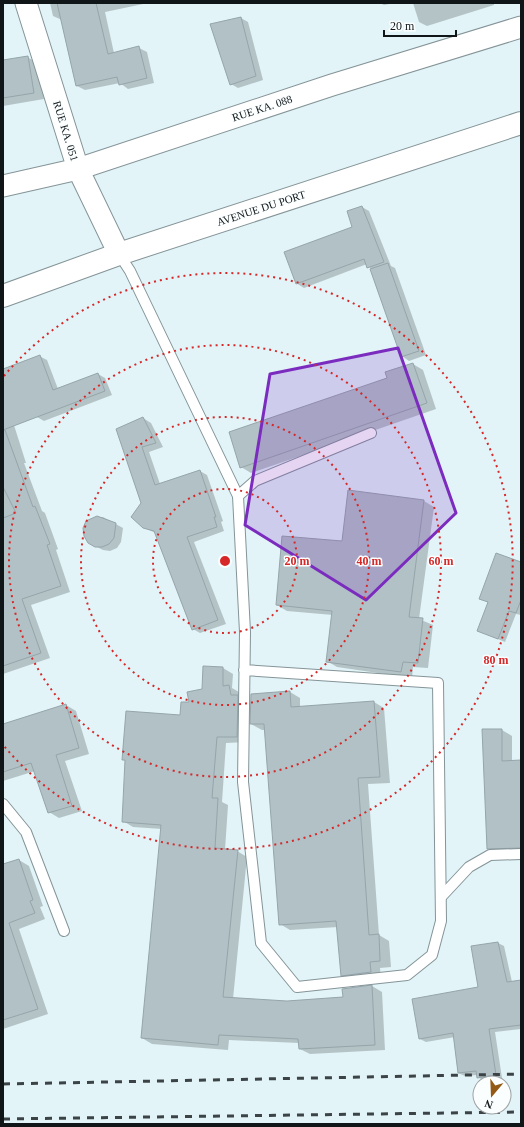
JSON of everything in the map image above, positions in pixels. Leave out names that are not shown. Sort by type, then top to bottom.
[{"type":"main road","name":"AVENUE DU PORT","points":[[3,296],[119,254],[521,123]]},
{"type":"street","name":"RUE KA. 051","points":[[26,3],[78,170],[119,254]]},
{"type":"street","name":"RUE KA. 088","points":[[3,186],[78,170],[332,85],[521,26]]},
{"type":"lane","points":[[119,254],[130,271],[238,496],[245,632],[244,670],[243,782],[261,943],[297,987],[407,975],[432,955],[441,921],[438,683],[244,670]]},
{"type":"lane","points":[[238,496],[255,481],[372,433]]},
{"type":"lane","points":[[3,804],[26,832],[64,931]]},
{"type":"lane","points":[[441,897],[468,867],[490,855],[521,854]]},
{"type":"highlighted area","points":[[398,348],[456,513],[366,600],[245,525],[270,374]]},
{"type":"building","points":[[57,3],[96,3],[108,54],[139,46],[147,78],[119,85],[117,77],[76,86]]},
{"type":"building","points":[[241,17],[256,76],[230,85],[210,24]]},
{"type":"building","points":[[28,56],[34,93],[3,98],[3,60]]},
{"type":"building","points":[[362,206],[384,262],[367,268],[364,259],[296,284],[284,252],[352,227],[347,211]]},
{"type":"building","points":[[388,263],[419,351],[401,357],[370,269]]},
{"type":"building","points":[[40,355],[53,390],[98,373],[105,391],[3,430],[3,369]]},
{"type":"building","points":[[413,363],[427,403],[240,468],[229,432],[387,378],[385,372]]},
{"type":"building","points":[[143,417],[156,443],[142,447],[155,485],[200,470],[216,517],[214,517],[217,527],[187,537],[218,620],[192,630],[154,531],[143,528],[131,517],[141,503],[116,429]]},
{"type":"building","points":[[3,430],[5,430],[33,507],[35,506],[50,544],[47,545],[61,586],[22,599],[41,653],[3,666],[3,518],[16,513],[3,487]]},
{"type":"building","points":[[348,490],[424,500],[409,617],[423,618],[418,663],[403,662],[401,672],[326,662],[332,611],[276,605],[282,536],[342,541]]},
{"type":"building","points":[[97,516],[116,523],[114,538],[109,544],[102,547],[95,547],[88,543],[84,536],[83,528],[86,521]]},
{"type":"building","points":[[496,553],[521,562],[521,600],[516,613],[509,611],[498,639],[477,631],[488,602],[479,599]]},
{"type":"building","points":[[203,666],[223,667],[223,686],[229,685],[231,695],[238,695],[237,737],[217,737],[212,798],[218,798],[215,848],[238,850],[223,997],[287,1001],[343,997],[342,989],[372,985],[375,1045],[299,1049],[298,1039],[219,1035],[218,1045],[141,1038],[161,825],[122,822],[125,760],[122,760],[126,711],[180,715],[181,702],[189,702],[187,692],[202,689]]},
{"type":"building","points":[[290,691],[291,707],[374,701],[380,777],[358,778],[369,935],[379,934],[380,961],[370,962],[371,972],[341,976],[336,921],[279,925],[264,724],[250,724],[251,694]]},
{"type":"building","points":[[66,704],[79,748],[56,755],[72,806],[48,813],[31,763],[3,772],[3,724]]},
{"type":"building","points":[[482,729],[502,729],[502,761],[521,760],[521,848],[487,849]]},
{"type":"building","points":[[19,859],[33,900],[30,901],[35,913],[9,923],[38,1009],[3,1020],[3,864]]},
{"type":"building","points":[[498,942],[507,982],[521,980],[521,1025],[489,1029],[496,1075],[477,1075],[476,1071],[458,1073],[453,1033],[419,1039],[412,999],[478,987],[471,946]]},
{"type":"railway","points":[[3,1084],[521,1074]]},
{"type":"railway","points":[[3,1119],[521,1112]]}]
